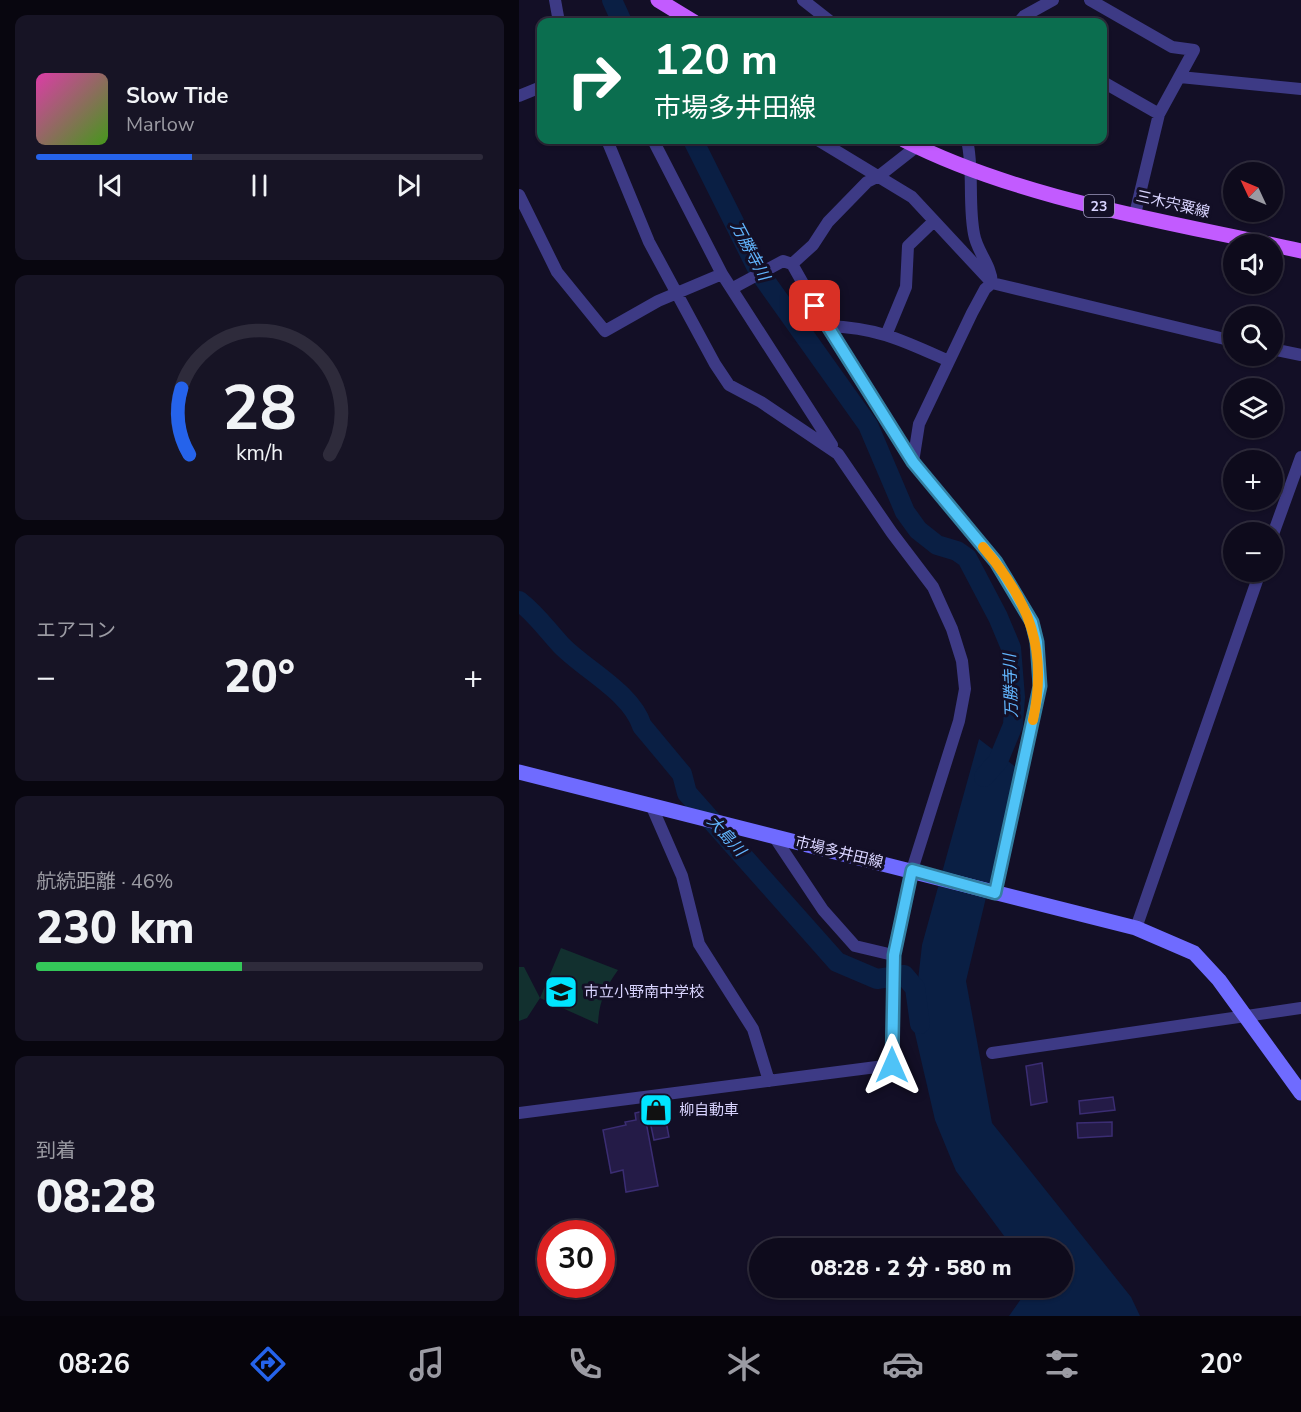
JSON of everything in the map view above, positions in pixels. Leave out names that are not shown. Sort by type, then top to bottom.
[{"type":"main road","points":[[658,0],[686,18]]},
{"type":"main road","name":"三木宍粟線","points":[[919,144],[970,168],[1049,194],[1301,251]]},
{"type":"main road","name":"市場多井田線","points":[[519,772],[1136,928],[1194,953],[1219,980],[1301,1093]]},
{"type":"street","points":[[555,0],[558,18]]},
{"type":"street","points":[[803,0],[826,18]]},
{"type":"street","points":[[1022,18],[1053,0]]},
{"type":"street","points":[[1090,0],[1172,47],[1194,50],[1159,114],[1135,213]]},
{"type":"street","points":[[1180,77],[1301,88]]},
{"type":"street","points":[[1107,84],[1159,114]]},
{"type":"street","points":[[519,96],[537,89]]},
{"type":"street","points":[[609,144],[649,242],[676,294],[729,385],[761,402],[838,454]]},
{"type":"street","points":[[519,1113],[892,1065],[894,955],[959,721],[965,688],[962,661],[952,629],[933,587],[892,533],[838,454],[722,274],[655,144]]},
{"type":"street","points":[[825,144],[912,197],[992,283],[1223,339]]},
{"type":"street","points":[[733,288],[787,262],[813,245],[828,222],[867,182],[879,176],[913,144]]},
{"type":"street","points":[[913,462],[919,424],[972,313],[985,289],[992,283],[992,272],[974,239],[970,215],[967,144]]},
{"type":"street","points":[[519,195],[557,272],[605,331],[658,301],[722,274]]},
{"type":"street","points":[[887,333],[906,287],[908,246],[934,221]]},
{"type":"street","points":[[787,262],[913,462],[996,562],[1032,622],[1037,642],[1040,686],[990,892]]},
{"type":"street","points":[[827,326],[861,327],[887,333],[949,361]]},
{"type":"street","points":[[1283,351],[1301,355]]},
{"type":"street","points":[[1277,522],[1301,457]]},
{"type":"street","points":[[1136,928],[1257,582]]},
{"type":"street","points":[[652,807],[682,876],[699,944],[753,1029],[769,1081]]},
{"type":"street","points":[[773,835],[823,910],[855,946],[894,955]]},
{"type":"street","points":[[992,1053],[1301,1008]]},
{"type":"green space","points":[[561,948],[618,970],[603,996],[598,1024],[540,998]]},
{"type":"green space","points":[[519,967],[524,967],[540,998],[527,1018],[519,1021]]},
{"type":"water","points":[[979,739],[1017,768],[966,981],[992,1123],[1131,1297],[1140,1316],[1009,1316],[1021,1298],[1073,1298],[1073,1238],[1006,1238],[956,1171],[935,1120],[913,1025],[922,945]]},
{"type":"building","points":[[1042,1063],[1047,1102],[1031,1105],[1026,1066]]},
{"type":"building","points":[[1113,1097],[1115,1110],[1080,1114],[1079,1101]]},
{"type":"building","points":[[662,1100],[669,1137],[654,1140],[646,1103]]},
{"type":"building","points":[[644,1111],[658,1186],[626,1192],[623,1170],[611,1173],[603,1130],[626,1125],[625,1122],[636,1120],[635,1113]]},
{"type":"building","points":[[1112,1122],[1112,1136],[1078,1138],[1077,1123]]},
{"type":"waterway","name":"万勝寺川","points":[[612,0],[620,18]]},
{"type":"waterway","name":"万勝寺川","points":[[695,144],[759,272],[868,425],[905,512],[918,530],[937,545],[957,551],[967,558],[998,617],[1011,648],[1015,697],[1013,725],[998,761],[984,777]]},
{"type":"waterway","name":"大島川","points":[[519,601],[561,645],[628,703],[642,726],[682,774],[687,793],[837,962],[877,979],[904,975],[915,988],[920,1024]]},
{"type":"slow traffic","points":[[983,547],[996,562],[1032,622],[1037,642],[1040,686],[1033,720]]},
{"type":"place","name":"市立小野南中学校","points":[[561,992]]},
{"type":"place","name":"柳自動車","points":[[656,1110]]},
{"type":"route","points":[[815,306],[913,462],[996,562],[1032,622],[1037,642],[1040,686],[995,893],[912,870],[894,955],[892,1065]]}]
